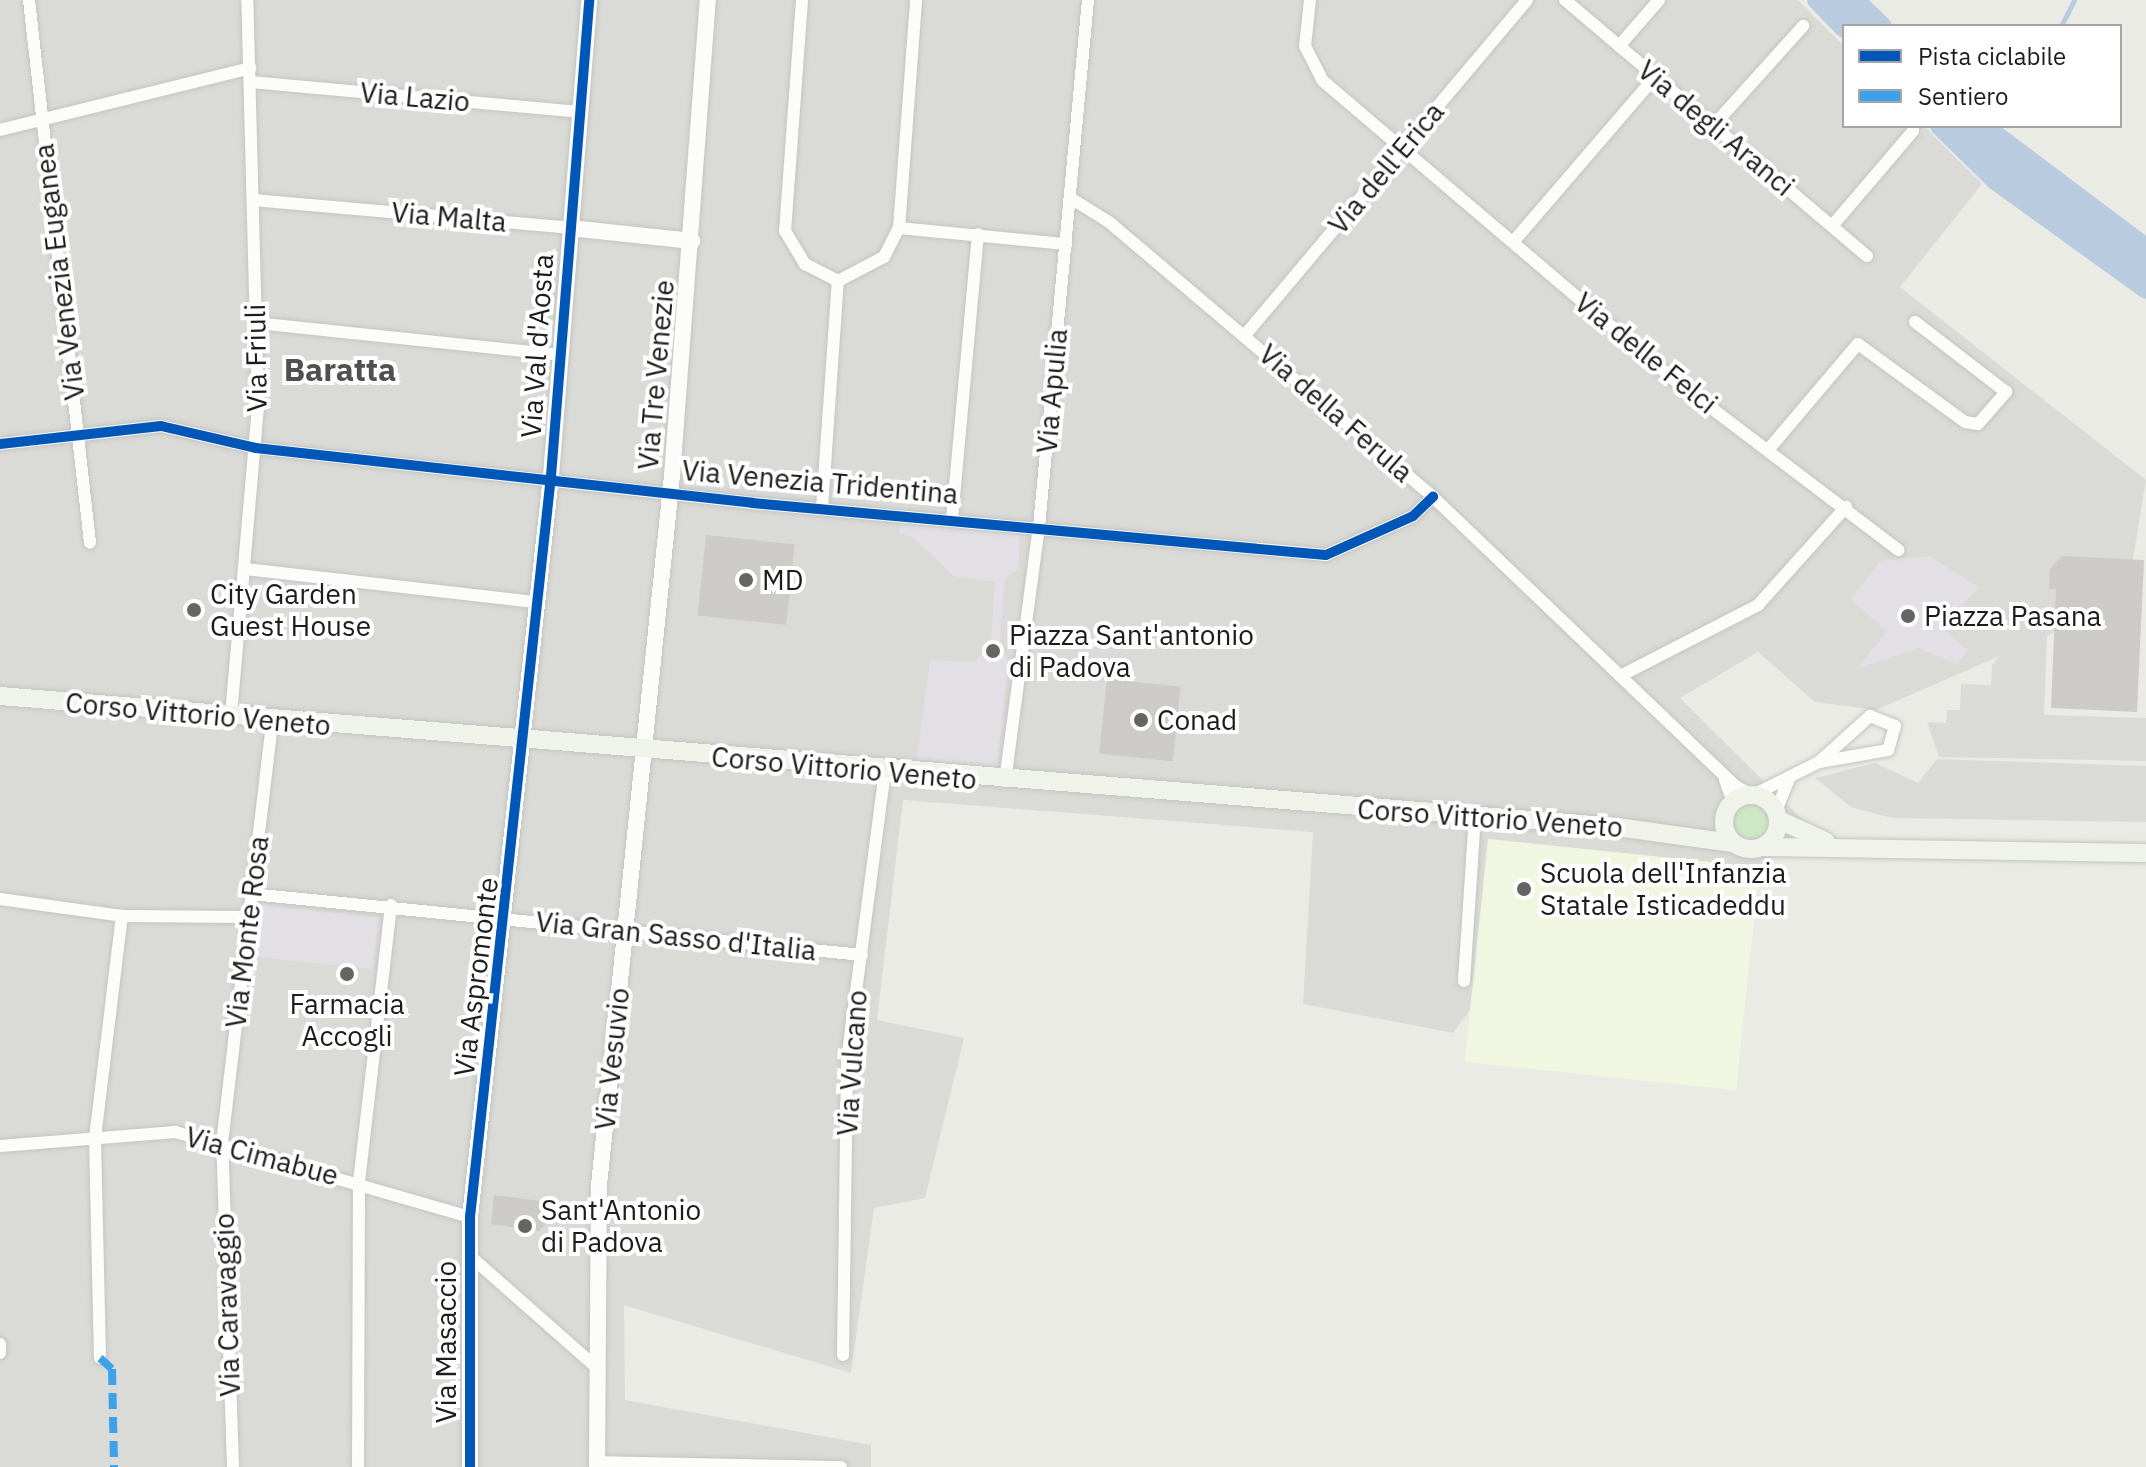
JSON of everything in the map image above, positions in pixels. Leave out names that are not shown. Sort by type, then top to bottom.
[{"type":"main road","name":"Corso Vittorio Veneto","points":[[0,696],[885,772],[1689,833],[1733,843]]},
{"type":"main road","points":[[1855,847],[1777,816],[1753,795],[1733,802],[1724,819],[1733,843],[1763,847],[2146,853]]},
{"type":"main road","points":[[1763,847],[1777,816]]},
{"type":"main road","name":"Corso Vittorio Veneto","points":[[1689,833],[1724,819]]},
{"type":"street","name":"Via Venezia Euganea","points":[[29,0],[90,543]]},
{"type":"street","name":"Via Friuli","points":[[231,715],[256,448],[256,323],[247,0]]},
{"type":"street","name":"Via Val d'Aosta","points":[[525,742],[535,602],[551,476],[558,355],[589,0]]},
{"type":"street","name":"Via Tre Venezie","points":[[643,752],[692,241],[708,0]]},
{"type":"street","points":[[802,0],[785,231],[805,264],[838,281]]},
{"type":"street","points":[[838,281],[877,263],[899,228],[916,0]]},
{"type":"street","name":"Via Apulia","points":[[1005,781],[1039,527],[1072,199],[1088,0]]},
{"type":"street","name":"Via delle Felci","points":[[1310,0],[1311,67],[1401,149],[1513,242],[1768,450],[1898,550]]},
{"type":"street","name":"Via dell'Erica","points":[[1245,335],[1527,0]]},
{"type":"street","name":"Via degli Aranci","points":[[1565,0],[1867,256]]},
{"type":"street","points":[[1619,46],[1659,0]]},
{"type":"street","points":[[1713,126],[1803,26]]},
{"type":"street","name":"Via Lazio","points":[[0,130],[250,75],[579,112]]},
{"type":"street","points":[[1513,242],[1655,77]]},
{"type":"street","points":[[1832,226],[1913,131]]},
{"type":"street","name":"Via della Ferula","points":[[1072,199],[1245,335],[1433,497],[1622,675],[1724,777],[1753,795]]},
{"type":"street","name":"Via Malta","points":[[253,200],[692,241]]},
{"type":"street","points":[[899,228],[1066,244]]},
{"type":"street","points":[[952,519],[978,234]]},
{"type":"street","points":[[822,508],[838,281]]},
{"type":"street","points":[[1768,450],[1858,344],[1965,422],[1978,424],[2006,392],[1915,322]]},
{"type":"street","points":[[256,323],[558,355]]},
{"type":"street","name":"Via Venezia Tridentina","points":[[0,444],[161,426],[256,448],[551,476],[822,508],[1326,555],[1413,516],[1433,497]]},
{"type":"street","points":[[1622,675],[1758,605],[1846,507]]},
{"type":"street","points":[[245,569],[535,602]]},
{"type":"street","points":[[1753,795],[1819,762],[1888,750],[1895,726],[1876,714],[1819,762]]},
{"type":"street","name":"Via Monte Rosa","points":[[222,1143],[272,721]]},
{"type":"street","points":[[1859,729],[1869,751]]},
{"type":"street","name":"Via Aspromonte","points":[[470,1217],[508,918],[525,742]]},
{"type":"street","name":"Via Vesuvio","points":[[597,1465],[599,1185],[643,752]]},
{"type":"street","name":"Via Vulcano","points":[[843,1355],[847,1060],[885,772]]},
{"type":"street","points":[[1777,816],[1791,775]]},
{"type":"street","name":"Via della Ferula","points":[[1724,777],[1733,802]]},
{"type":"street","points":[[1464,981],[1475,817]]},
{"type":"street","name":"Via Gran Sasso d'Italia","points":[[251,894],[391,905],[862,955]]},
{"type":"street","points":[[0,899],[122,916],[247,917]]},
{"type":"street","points":[[358,1467],[359,1182],[391,905]]},
{"type":"street","points":[[100,1358],[95,1138],[122,916]]},
{"type":"street","name":"Via Cimabue","points":[[0,1146],[175,1132],[359,1182],[470,1217]]},
{"type":"street","name":"Via Caravaggio","points":[[222,1143],[233,1467]]},
{"type":"street","name":"Via Masaccio","points":[[470,1217],[470,1467]]},
{"type":"street","points":[[470,1256],[596,1367]]},
{"type":"street","points":[[0,1344],[0,1353]]},
{"type":"street","points":[[597,1465],[841,1465]]},
{"type":"shaded area","points":[[0,0],[1798,0],[1842,44],[1842,128],[1926,128],[1982,184],[1900,287],[2146,480],[2126,601],[1876,710],[1815,702],[1758,652],[1680,698],[1803,820],[1760,867],[1488,839],[1477,1000],[1453,1033],[1303,1004],[1313,832],[903,800],[877,1020],[964,1038],[925,1198],[874,1208],[851,1373],[624,1305],[625,1400],[871,1445],[871,1467],[0,1467]]},
{"type":"shaded area","points":[[756,512],[823,517],[807,529],[755,524]]},
{"type":"shaded area","name":"Piazza Sant'antonio di Padova","points":[[901,522],[1020,534],[1018,569],[1005,578],[1000,642],[1008,663],[997,767],[917,760],[930,660],[975,662],[991,640],[995,582],[953,576],[912,536],[899,534]]},
{"type":"shaded area","points":[[677,528],[686,529],[676,619],[667,619]]},
{"type":"shaded area","name":"Piazza Pasana","points":[[1930,556],[1980,588],[1939,625],[1968,651],[1956,665],[1919,648],[1857,669],[1887,631],[1850,599],[1881,561]]},
{"type":"shaded area","points":[[76,571],[84,659],[67,661],[61,592],[11,596],[9,577]]},
{"type":"shaded area","points":[[1006,578],[1032,580],[1021,664],[1008,663],[1000,642]]},
{"type":"shaded area","points":[[2036,587],[2049,588],[2044,715],[2146,718],[2146,761],[1939,757],[1927,722],[1946,723],[1947,710],[1960,710],[1961,684],[1991,685],[1992,665],[2035,613]]},
{"type":"shaded area","points":[[690,620],[795,631],[784,736],[679,724]]},
{"type":"shaded area","points":[[671,630],[681,631],[673,703],[663,702]]},
{"type":"shaded area","points":[[1090,641],[1132,656],[1130,677],[1096,674],[1086,763],[1075,762]]},
{"type":"shaded area","points":[[1430,653],[1507,731],[1500,776],[1467,794],[1332,782],[1321,761]]},
{"type":"shaded area","points":[[1937,759],[2146,766],[2146,822],[1892,818],[1851,807],[1815,778],[1875,763],[1918,783]]},
{"type":"shaded area","points":[[1488,839],[1760,868],[1736,1090],[1465,1062]]},
{"type":"shaded area","points":[[259,905],[378,918],[373,969],[254,957]]},
{"type":"green space","points":[[1751,805],[1763,810],[1768,822],[1763,834],[1751,839],[1739,834],[1734,822],[1739,810]]},
{"type":"building","name":"MD","points":[[706,535],[795,544],[786,625],[698,616]]},
{"type":"building","points":[[2062,556],[2144,560],[2137,712],[2051,708],[2056,589],[2049,589],[2050,569]]},
{"type":"building","name":"Conad","points":[[1107,679],[1181,687],[1173,761],[1099,754]]},
{"type":"building","name":"Sant'Antonio di Padova","points":[[494,1195],[564,1204],[539,1231],[491,1224]]},
{"type":"waterway","points":[[1816,0],[1842,27]]},
{"type":"waterway","points":[[1837,0],[1859,24]]},
{"type":"waterway","points":[[1856,0],[1881,24]]},
{"type":"waterway","points":[[2062,24],[2074,0]]},
{"type":"waterway","points":[[1941,128],[1995,181],[2146,290]]},
{"type":"waterway","points":[[1961,128],[2146,271]]},
{"type":"waterway","points":[[1988,128],[2146,247]]},
{"type":"waterway","points":[[1970,139],[1981,138]]},
{"type":"marked path","points":[[100,1358],[112,1369],[114,1467]]},
{"type":"cycle path","points":[[470,1467],[470,1217],[551,476],[589,0]]},
{"type":"cycle path","points":[[0,444],[161,426],[256,448],[752,503],[1326,555],[1413,516],[1433,497]]},
{"type":"place","name":"MD","points":[[746,580]]},
{"type":"place","name":"City Garden Guest House","points":[[194,610]]},
{"type":"place","name":"Piazza Pasana","points":[[1908,616]]},
{"type":"place","name":"Piazza Sant'antonio di Padova","points":[[993,651]]},
{"type":"place","name":"Conad","points":[[1141,720]]},
{"type":"place","name":"Scuola dell'Infanzia Statale Isticadeddu","points":[[1524,889]]},
{"type":"place","name":"Farmacia Accogli","points":[[347,974]]},
{"type":"place","name":"Sant'Antonio di Padova","points":[[525,1226]]},
{"type":"district","name":"Baratta","points":[[340,369]]}]
